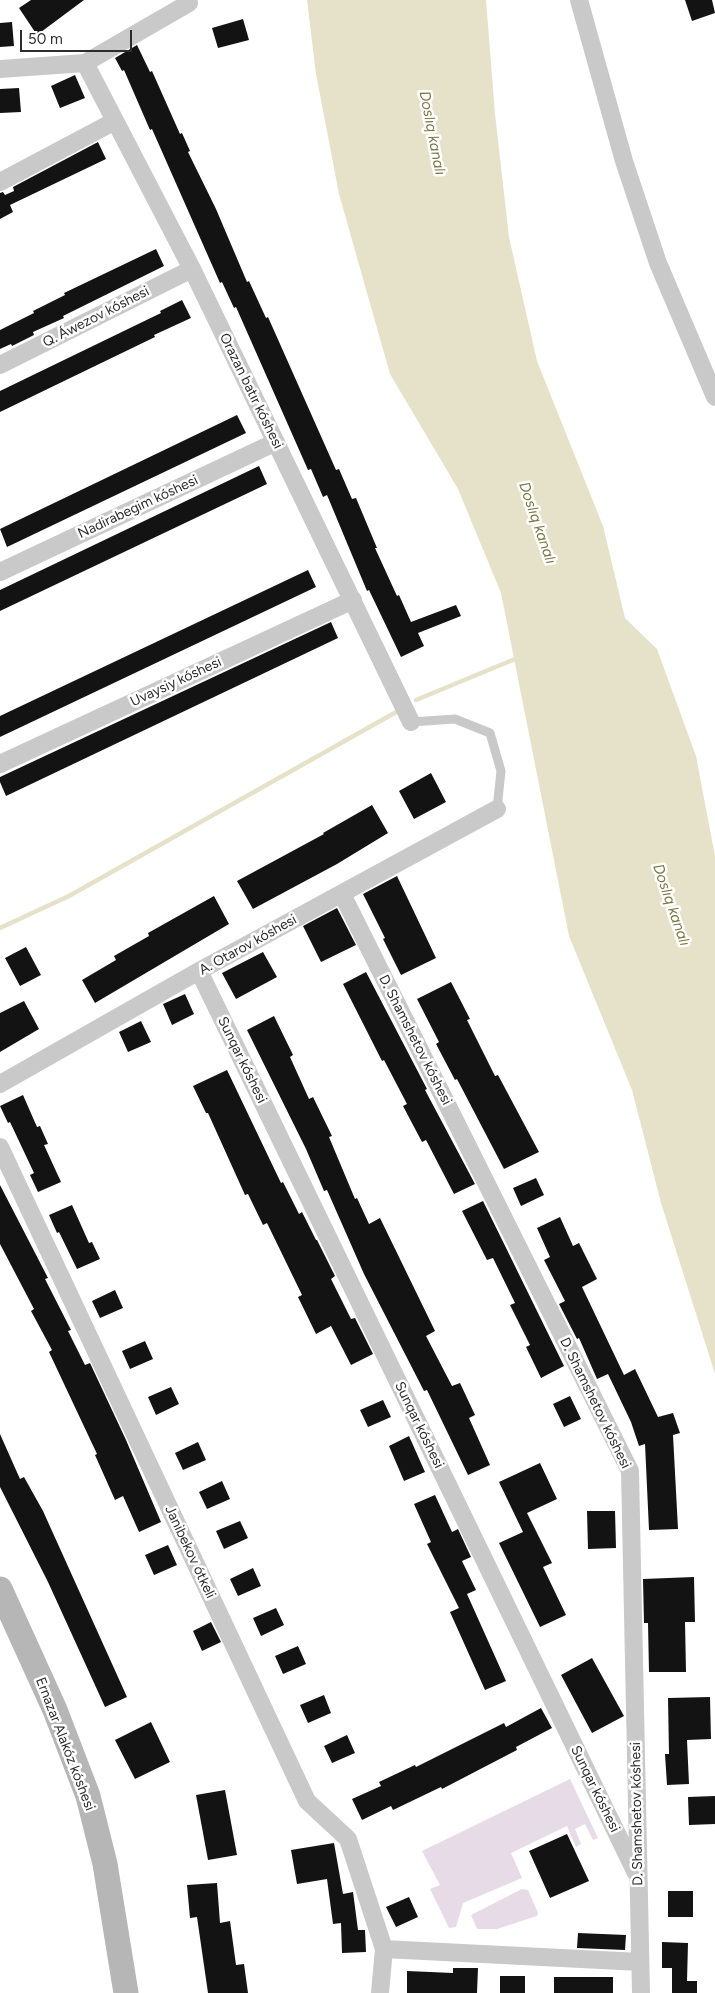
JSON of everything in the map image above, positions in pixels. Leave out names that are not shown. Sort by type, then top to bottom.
[{"type":"main road","name":"Ernazar Alakóz kóshesi","points":[[0,1590],[55,1710],[88,1796],[105,1864],[126,1993]]},
{"type":"street","points":[[579,0],[624,161],[658,263],[715,397]]},
{"type":"street","points":[[0,68],[85,63],[189,3]]},
{"type":"street","name":"Orazan batır kóshesi","points":[[85,63],[192,269],[411,722]]},
{"type":"street","points":[[0,182],[115,121]]},
{"type":"street","name":"Q. Áwezov kóshesi","points":[[0,366],[192,269]]},
{"type":"street","name":"Nadirabegim kóshesi","points":[[0,572],[276,442]]},
{"type":"street","name":"Uvaysiy kóshesi","points":[[0,764],[352,600]]},
{"type":"street","name":"A. Otarov kóshesi","points":[[0,1084],[199,971],[497,810]]},
{"type":"street","name":"D. Shamshetov kóshesi","points":[[342,894],[630,1471],[641,1993]]},
{"type":"street","name":"Sunqar kóshesi","points":[[199,971],[638,1878]]},
{"type":"street","name":"Janibekov ótkeli","points":[[0,1147],[307,1801],[348,1839],[384,1949]]},
{"type":"street","points":[[380,1993],[384,1949],[640,1962]]},
{"type":"lane","points":[[411,722],[454,720],[490,733],[501,771],[497,810]]},
{"type":"shaded area","points":[[570,1779],[598,1838],[593,1840],[585,1824],[575,1829],[581,1844],[576,1847],[567,1826],[511,1853],[522,1878],[463,1903],[456,1927],[449,1928],[430,1889],[440,1885],[422,1851]]},
{"type":"shaded area","points":[[522,1889],[528,1890],[538,1913],[537,1916],[497,1929],[477,1929],[471,1915]]},
{"type":"water","name":"Doslıq kanalı","points":[[307,0],[486,0],[495,114],[509,237],[537,361],[603,526],[625,618],[657,649],[696,756],[715,856],[715,1374],[661,1203],[632,1090],[569,936],[501,593],[458,489],[390,374],[339,194],[316,74]]},
{"type":"building","points":[[31,0],[84,0],[37,35],[19,8]]},
{"type":"building","points":[[685,0],[712,0],[715,13],[692,21]]},
{"type":"building","points":[[243,19],[249,40],[218,48],[212,28]]},
{"type":"building","points":[[12,22],[14,46],[0,47],[0,23]]},
{"type":"building","points":[[137,45],[150,72],[152,71],[180,134],[182,133],[190,151],[188,152],[216,209],[247,282],[249,281],[266,318],[268,317],[336,470],[339,469],[352,499],[356,498],[377,548],[375,548],[411,622],[456,605],[461,616],[418,633],[424,646],[401,657],[369,590],[367,591],[327,495],[323,497],[311,469],[308,470],[236,307],[234,308],[222,282],[220,283],[152,129],[150,130],[124,70],[122,71],[115,58]]},
{"type":"building","points":[[75,75],[85,98],[60,108],[51,86]]},
{"type":"building","points":[[19,88],[21,112],[0,113],[0,89]]},
{"type":"building","points":[[98,142],[106,159],[10,205],[13,212],[0,219],[0,193],[3,192],[5,195],[14,191],[13,187]]},
{"type":"building","points":[[156,249],[164,266],[63,316],[64,318],[33,332],[34,335],[12,346],[11,344],[0,349],[0,330],[34,313],[33,311],[65,295],[64,293]]},
{"type":"building","points":[[182,300],[191,318],[0,412],[0,391],[161,313],[160,311]]},
{"type":"building","points":[[237,415],[246,433],[7,547],[0,529]]},
{"type":"building","points":[[259,466],[267,484],[0,611],[0,590]]},
{"type":"building","points":[[308,570],[316,587],[0,737],[0,716]]},
{"type":"building","points":[[331,622],[338,638],[6,796],[0,782],[0,777]]},
{"type":"building","points":[[431,773],[446,802],[414,819],[399,791]]},
{"type":"building","points":[[372,805],[388,833],[337,864],[253,909],[237,881],[324,834]]},
{"type":"building","points":[[397,876],[436,958],[401,975],[363,894]]},
{"type":"building","points":[[214,896],[229,924],[95,1003],[82,980],[116,960],[114,956],[149,936],[148,933]]},
{"type":"building","points":[[337,908],[356,945],[321,962],[303,926]]},
{"type":"building","points":[[26,947],[41,975],[20,986],[5,958]]},
{"type":"building","points":[[263,952],[277,977],[236,999],[222,973]]},
{"type":"building","points":[[366,972],[475,1184],[454,1194],[426,1140],[422,1142],[403,1106],[407,1104],[384,1060],[382,1061],[343,984]]},
{"type":"building","points":[[451,982],[470,1019],[467,1020],[495,1076],[498,1075],[539,1152],[504,1169],[457,1079],[455,1080],[436,1044],[439,1042],[417,999]]},
{"type":"building","points":[[185,994],[194,1014],[172,1025],[163,1004]]},
{"type":"building","points":[[24,1001],[39,1029],[0,1052],[0,1013]]},
{"type":"building","points":[[274,1016],[293,1055],[290,1057],[309,1099],[313,1097],[332,1136],[329,1137],[355,1199],[357,1198],[369,1224],[380,1218],[435,1331],[426,1336],[452,1386],[460,1383],[475,1415],[469,1418],[490,1465],[468,1475],[427,1390],[424,1391],[364,1274],[327,1190],[324,1191],[306,1149],[247,1030]]},
{"type":"building","points":[[141,1021],[151,1042],[128,1052],[119,1032]]},
{"type":"building","points":[[227,1070],[281,1183],[283,1182],[299,1214],[302,1212],[335,1276],[331,1279],[351,1319],[355,1318],[373,1354],[351,1365],[331,1326],[316,1334],[298,1297],[302,1295],[267,1223],[263,1225],[248,1194],[245,1195],[208,1113],[206,1113],[193,1086]]},
{"type":"building","points":[[23,1095],[37,1127],[40,1126],[48,1144],[44,1145],[61,1182],[38,1192],[30,1175],[34,1173],[10,1122],[8,1123],[0,1106]]},
{"type":"building","points":[[536,1178],[544,1195],[521,1206],[513,1188]]},
{"type":"building","points":[[0,1185],[48,1278],[45,1279],[71,1330],[68,1331],[85,1365],[90,1363],[161,1522],[139,1532],[123,1496],[115,1500],[95,1455],[97,1454],[49,1352],[52,1350],[31,1311],[34,1309],[0,1244]]},
{"type":"building","points":[[483,1201],[564,1366],[541,1378],[526,1347],[530,1345],[510,1305],[515,1303],[493,1258],[487,1260],[462,1211]]},
{"type":"building","points":[[72,1205],[89,1243],[92,1242],[100,1259],[77,1269],[49,1215]]},
{"type":"building","points":[[560,1217],[573,1246],[579,1243],[597,1279],[582,1287],[624,1375],[635,1369],[658,1417],[673,1413],[680,1433],[673,1435],[678,1529],[649,1530],[645,1444],[639,1446],[631,1422],[608,1374],[597,1379],[579,1338],[577,1339],[559,1304],[565,1301],[544,1260],[550,1257],[537,1228]]},
{"type":"building","points":[[115,1290],[123,1308],[100,1318],[92,1301]]},
{"type":"building","points":[[145,1341],[153,1359],[130,1369],[122,1351]]},
{"type":"building","points":[[171,1387],[179,1404],[156,1415],[148,1397]]},
{"type":"building","points":[[570,1396],[581,1419],[564,1427],[553,1404]]},
{"type":"building","points":[[383,1400],[391,1417],[368,1427],[360,1410]]},
{"type":"building","points":[[0,1434],[20,1479],[24,1477],[43,1511],[127,1697],[105,1707],[48,1582],[0,1487]]},
{"type":"building","points":[[409,1436],[425,1472],[404,1481],[389,1446]]},
{"type":"building","points":[[198,1442],[206,1460],[183,1470],[175,1453]]},
{"type":"building","points":[[540,1463],[557,1499],[527,1513],[552,1563],[543,1567],[566,1615],[540,1627],[499,1543],[523,1532],[499,1482]]},
{"type":"building","points":[[222,1481],[230,1499],[207,1509],[199,1492]]},
{"type":"building","points":[[435,1495],[452,1532],[458,1529],[471,1557],[462,1561],[476,1590],[467,1594],[506,1681],[485,1690],[450,1612],[459,1608],[427,1544],[431,1542],[414,1504]]},
{"type":"building","points":[[587,1511],[615,1511],[616,1548],[588,1549]]},
{"type":"building","points":[[240,1521],[248,1538],[224,1549],[216,1531]]},
{"type":"building","points":[[168,1545],[177,1565],[154,1575],[145,1555]]},
{"type":"building","points":[[253,1568],[261,1586],[238,1596],[230,1579]]},
{"type":"building","points":[[694,1577],[695,1622],[685,1622],[686,1672],[649,1672],[648,1623],[644,1623],[643,1579]]},
{"type":"building","points":[[276,1608],[284,1625],[261,1636],[253,1618]]},
{"type":"building","points":[[211,1622],[221,1642],[202,1651],[193,1631]]},
{"type":"building","points":[[298,1646],[306,1664],[283,1674],[275,1656]]},
{"type":"building","points":[[592,1658],[624,1716],[592,1733],[561,1675]]},
{"type":"building","points":[[324,1695],[331,1713],[308,1723],[300,1705]]},
{"type":"building","points":[[710,1697],[711,1739],[687,1740],[689,1784],[667,1785],[665,1754],[669,1754],[668,1698]]},
{"type":"building","points":[[541,1708],[552,1728],[516,1747],[517,1750],[442,1789],[441,1787],[393,1810],[391,1806],[362,1820],[352,1799],[381,1786],[379,1782],[415,1765],[416,1767],[504,1723],[506,1727]]},
{"type":"building","points":[[151,1722],[170,1762],[135,1779],[115,1740]]},
{"type":"building","points":[[347,1735],[355,1753],[332,1763],[324,1746]]},
{"type":"building","points":[[225,1790],[237,1855],[208,1860],[196,1795]]},
{"type":"building","points":[[715,1796],[715,1824],[689,1825],[688,1797]]},
{"type":"building","points":[[567,1834],[589,1881],[550,1898],[529,1851]]},
{"type":"building","points":[[334,1843],[343,1894],[353,1892],[358,1930],[365,1930],[366,1952],[342,1953],[341,1923],[333,1924],[327,1879],[297,1884],[291,1850]]},
{"type":"building","points":[[217,1883],[220,1923],[230,1921],[236,1965],[244,1964],[248,1993],[208,1993],[197,1917],[190,1918],[187,1885]]},
{"type":"building","points":[[668,1891],[693,1891],[693,1917],[668,1917]]},
{"type":"building","points":[[409,1897],[418,1917],[396,1927],[386,1907]]},
{"type":"building","points":[[578,1933],[626,1935],[625,1950],[577,1948]]},
{"type":"building","points":[[662,1942],[688,1943],[687,1981],[697,1981],[697,1993],[672,1993],[672,1968],[662,1968]]},
{"type":"building","points":[[453,1968],[478,1968],[477,1993],[407,1993],[407,1971],[453,1973]]},
{"type":"building","points":[[500,1976],[525,1976],[525,1993],[500,1993]]},
{"type":"building","points":[[554,1977],[613,1977],[613,1993],[554,1993]]},
{"type":"waterway","points":[[416,700],[515,659]]},
{"type":"waterway","points":[[0,928],[69,896],[398,711]]}]
